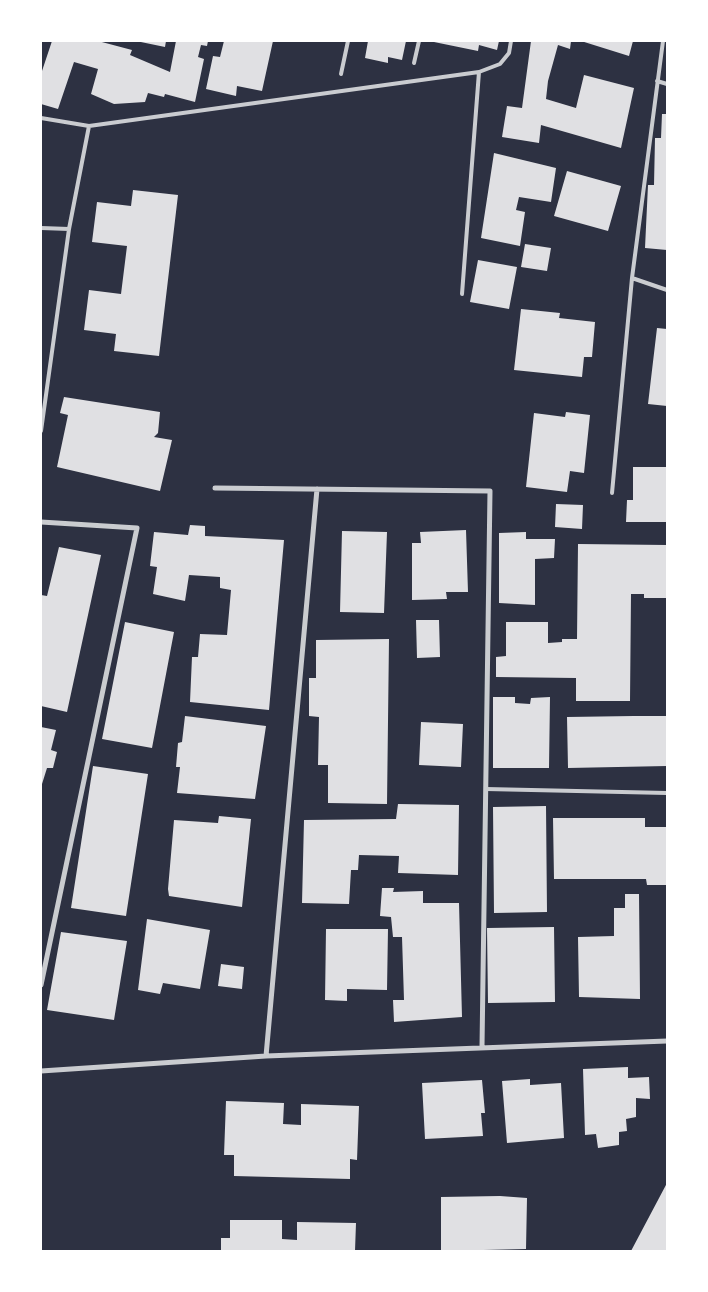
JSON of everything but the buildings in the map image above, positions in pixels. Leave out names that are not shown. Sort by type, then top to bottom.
[{"type":"street","points":[[216,488],[490,491],[482,1046]]},
{"type":"street","points":[[266,1056],[317,489]]},
{"type":"street","points":[[41,522],[137,528],[41,985]]},
{"type":"street","points":[[41,1071],[266,1056],[482,1046],[667,1041]]},
{"type":"lane","points":[[341,74],[348,41]]},
{"type":"lane","points":[[414,63],[419,41]]},
{"type":"lane","points":[[41,118],[89,126],[479,72],[500,64],[509,53],[511,41]]},
{"type":"lane","points":[[612,493],[632,278],[657,81],[664,41]]},
{"type":"lane","points":[[462,294],[479,72]]},
{"type":"lane","points":[[657,81],[667,84]]},
{"type":"lane","points":[[41,431],[69,229],[89,126]]},
{"type":"lane","points":[[41,228],[69,229]]},
{"type":"lane","points":[[632,278],[667,290]]},
{"type":"lane","points":[[486,789],[667,793]]}]
